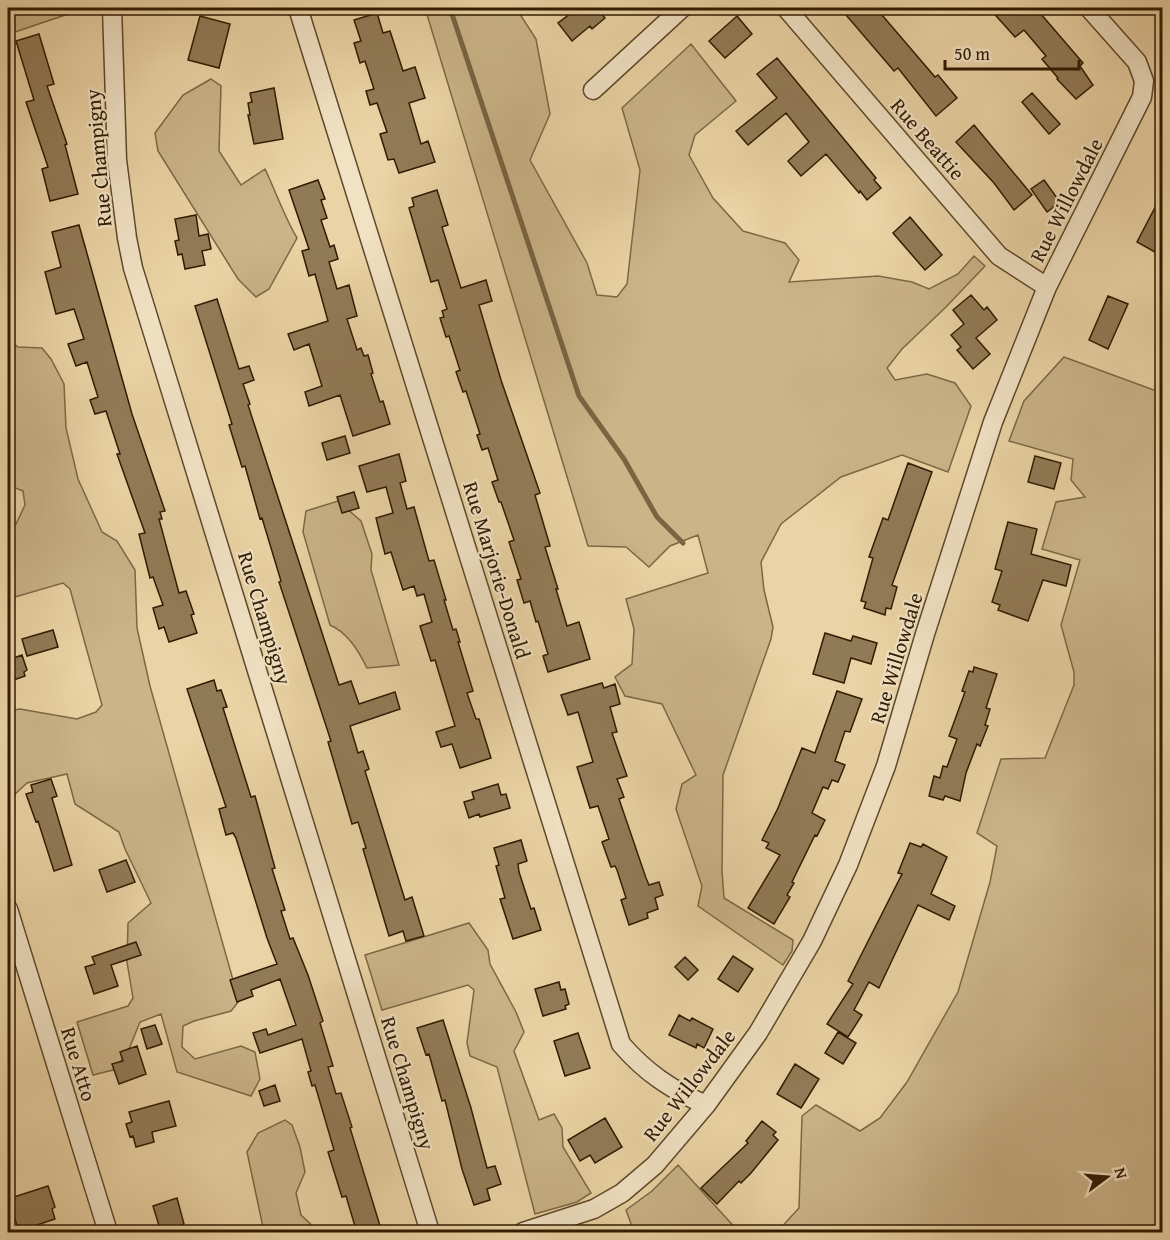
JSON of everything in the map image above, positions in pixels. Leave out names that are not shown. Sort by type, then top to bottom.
[{"type":"street","name":"Rue Champigny","points":[[112,8],[117,160],[133,268],[430,1233]]},
{"type":"street","name":"Rue Marjorie-Donald","points":[[298,8],[621,1044],[631,1056],[665,1085],[706,1105]]},
{"type":"street","points":[[593,90],[682,8]]},
{"type":"street","name":"Rue Beattie","points":[[786,8],[999,256],[1047,287]]},
{"type":"street","name":"Rue Willowdale","points":[[523,1233],[594,1209],[622,1193],[655,1166],[706,1105],[758,1033],[812,941],[848,865],[894,743],[993,422],[1047,287],[1142,97],[1144,81],[1137,62],[1089,8]]},
{"type":"street","name":"Rue Atto","points":[[8,909],[108,1233]]},
{"type":"shaded area","points":[[8,8],[86,8],[12,33],[8,21]]},
{"type":"shaded area","points":[[425,8],[516,8],[536,39],[550,114],[530,160],[587,263],[597,295],[617,297],[627,284],[640,170],[622,108],[691,44],[736,101],[695,135],[689,155],[713,198],[743,231],[785,243],[799,260],[789,282],[878,276],[912,282],[929,289],[958,274],[974,256],[985,266],[902,349],[887,368],[895,380],[927,374],[955,383],[971,406],[948,472],[902,455],[841,477],[781,524],[761,562],[764,590],[773,627],[771,639],[723,775],[722,871],[724,898],[793,940],[792,951],[783,965],[698,906],[702,886],[676,809],[682,784],[696,775],[662,704],[625,696],[615,677],[632,664],[634,629],[626,599],[708,573],[698,535],[670,546],[649,567],[626,547],[588,546]]},
{"type":"shaded area","points":[[211,79],[221,86],[219,151],[241,185],[265,169],[297,238],[269,289],[256,297],[238,279],[158,151],[155,133],[183,95]]},
{"type":"shaded area","points":[[8,339],[18,347],[42,348],[51,359],[64,384],[66,428],[78,479],[102,532],[117,541],[135,570],[137,628],[150,686],[239,1001],[231,1011],[183,1026],[182,1047],[195,1059],[241,1046],[255,1052],[260,1079],[251,1096],[177,1072],[161,1014],[140,1022],[127,1054],[113,1070],[93,1075],[77,1022],[128,1006],[133,998],[127,962],[128,923],[151,903],[119,832],[75,804],[67,774],[27,783],[15,794],[8,790],[8,711],[20,709],[77,719],[96,712],[102,705],[70,589],[63,583],[8,599],[8,526],[16,524],[25,505],[23,491],[8,485]]},
{"type":"shaded area","points":[[1064,357],[1162,393],[1162,1232],[777,1232],[799,1208],[802,1116],[816,1105],[860,1131],[880,1118],[907,1082],[958,992],[990,882],[997,846],[977,833],[1001,759],[1045,758],[1074,685],[1074,672],[1061,625],[1080,560],[1042,549],[1056,502],[1085,497],[1071,480],[1073,459],[1009,441],[1024,401]]},
{"type":"shaded area","points":[[338,501],[361,521],[372,554],[371,570],[399,665],[367,668],[352,643],[330,625],[303,532],[306,511]]},
{"type":"shaded area","points":[[469,923],[488,950],[490,964],[524,1032],[514,1051],[539,1120],[554,1114],[562,1128],[563,1147],[591,1193],[577,1202],[535,1214],[497,1067],[470,1056],[467,1043],[474,990],[468,985],[382,1010],[365,955]]},
{"type":"shaded area","points":[[285,1120],[292,1125],[300,1147],[305,1172],[296,1193],[301,1215],[319,1232],[264,1232],[247,1152],[258,1133]]},
{"type":"shaded area","points":[[678,1165],[739,1232],[634,1232],[626,1210],[652,1191]]},
{"type":"building","points":[[578,8],[597,8],[605,18],[592,29],[590,26],[572,41],[558,23]]},
{"type":"building","points":[[840,8],[876,8],[935,77],[938,75],[957,98],[936,116],[898,68],[894,71]]},
{"type":"building","points":[[989,8],[1031,8],[1037,15],[1040,13],[1083,63],[1080,66],[1093,85],[1076,99],[1057,79],[1042,59],[1046,56],[1024,30],[1015,37]]},
{"type":"building","points":[[377,13],[383,33],[390,31],[403,71],[415,67],[425,98],[409,103],[421,144],[428,141],[435,162],[399,173],[394,159],[388,160],[380,134],[387,132],[377,103],[370,105],[366,91],[374,89],[365,61],[360,63],[354,43],[361,41],[354,20]]},
{"type":"building","points":[[200,16],[230,24],[219,68],[188,60]]},
{"type":"building","points":[[737,16],[752,34],[725,58],[709,41]]},
{"type":"building","points":[[39,34],[54,84],[47,86],[67,144],[65,145],[78,194],[50,201],[42,169],[48,167],[26,102],[34,100],[16,41]]},
{"type":"building","points":[[777,58],[876,178],[874,180],[881,188],[867,200],[826,154],[801,176],[788,161],[809,142],[786,113],[748,145],[736,131],[777,98],[757,74]]},
{"type":"building","points":[[274,88],[283,139],[254,144],[248,115],[250,115],[248,103],[252,102],[250,93]]},
{"type":"building","points":[[1032,93],[1060,124],[1049,134],[1022,102]]},
{"type":"building","points":[[974,125],[1032,195],[1014,210],[994,183],[956,142]]},
{"type":"building","points":[[318,180],[325,199],[321,200],[327,218],[321,220],[330,247],[334,245],[338,259],[329,262],[337,289],[349,285],[357,316],[347,319],[357,350],[361,348],[364,356],[368,355],[373,373],[371,374],[390,424],[353,436],[340,395],[309,406],[305,392],[322,386],[309,344],[294,350],[288,334],[328,321],[315,274],[309,276],[302,251],[309,249],[289,190]]},
{"type":"building","points":[[1044,180],[1060,202],[1047,212],[1031,189]]},
{"type":"building","points":[[437,190],[448,225],[442,227],[461,288],[486,280],[492,301],[479,305],[501,380],[540,493],[535,495],[550,546],[545,547],[558,589],[556,589],[567,626],[579,622],[590,659],[548,672],[543,656],[548,654],[538,621],[536,622],[530,601],[524,603],[517,580],[521,579],[509,542],[514,540],[492,482],[498,480],[488,448],[482,450],[477,435],[480,434],[466,391],[463,392],[456,372],[460,370],[449,336],[446,337],[440,318],[444,317],[442,311],[447,309],[438,280],[431,282],[409,208],[414,206],[412,198]]},
{"type":"building","points":[[1162,194],[1162,256],[1137,242]]},
{"type":"building","points":[[196,215],[199,236],[208,234],[211,249],[202,251],[205,265],[185,269],[182,254],[178,255],[175,241],[179,240],[175,219]]},
{"type":"building","points":[[910,217],[942,255],[925,270],[893,233]]},
{"type":"building","points":[[79,225],[132,414],[165,511],[160,512],[162,519],[159,519],[179,593],[186,591],[194,614],[191,615],[197,633],[169,642],[164,627],[159,629],[153,608],[163,605],[153,577],[150,578],[139,534],[145,533],[117,454],[120,454],[106,411],[95,414],[90,400],[98,397],[87,362],[76,366],[68,344],[84,339],[74,309],[56,314],[45,272],[61,267],[52,232]]},
{"type":"building","points":[[971,295],[984,310],[987,307],[997,320],[976,338],[990,354],[973,369],[957,350],[961,347],[951,335],[964,324],[953,310]]},
{"type":"building","points":[[1108,296],[1128,304],[1108,349],[1089,340]]},
{"type":"building","points":[[217,299],[239,369],[249,366],[254,380],[243,384],[250,404],[248,405],[339,685],[351,681],[359,704],[395,692],[400,709],[350,726],[358,753],[363,751],[369,769],[365,771],[405,900],[412,897],[424,936],[406,941],[403,931],[389,936],[363,849],[366,848],[358,822],[352,824],[328,742],[331,741],[279,582],[281,581],[262,518],[260,519],[245,466],[242,467],[229,425],[232,424],[195,306]]},
{"type":"building","points":[[345,436],[350,453],[327,460],[322,443]]},
{"type":"building","points":[[399,454],[406,481],[400,483],[407,509],[414,507],[429,561],[434,560],[446,600],[444,600],[453,630],[456,629],[473,691],[467,693],[476,719],[479,719],[491,758],[460,768],[452,744],[441,747],[436,732],[455,726],[435,660],[431,661],[420,626],[432,622],[424,594],[417,596],[414,586],[403,590],[391,552],[385,554],[376,518],[393,513],[386,487],[367,492],[359,466]]},
{"type":"building","points":[[1035,456],[1061,463],[1054,489],[1028,482]]},
{"type":"building","points":[[908,463],[932,472],[892,585],[897,587],[891,609],[886,608],[885,615],[864,608],[866,602],[861,601],[873,558],[869,557],[883,518],[888,520]]},
{"type":"building","points":[[354,492],[359,508],[342,513],[337,497]]},
{"type":"building","points":[[1008,522],[1037,529],[1031,554],[1071,565],[1066,586],[1043,580],[1028,621],[998,610],[1000,605],[992,602],[1002,571],[995,569]]},
{"type":"building","points":[[53,630],[58,647],[27,656],[22,639]]},
{"type":"building","points":[[825,633],[851,641],[853,636],[877,643],[871,664],[851,658],[844,683],[813,674]]},
{"type":"building","points":[[22,655],[27,670],[24,672],[25,676],[8,682],[8,660]]},
{"type":"building","points":[[974,667],[997,674],[986,708],[990,709],[985,725],[988,726],[980,746],[977,744],[966,773],[960,801],[945,796],[943,800],[929,796],[934,776],[940,778],[943,766],[947,767],[957,739],[949,736],[965,692],[962,691],[969,671],[973,672]]},
{"type":"building","points":[[214,680],[217,691],[221,690],[227,707],[223,708],[251,797],[255,796],[275,868],[272,869],[285,910],[281,911],[290,939],[293,938],[308,975],[323,1021],[320,1023],[333,1066],[328,1067],[336,1094],[341,1093],[381,1229],[368,1233],[357,1233],[346,1196],[342,1197],[328,1152],[334,1150],[315,1085],[312,1086],[308,1072],[311,1071],[302,1039],[260,1053],[253,1033],[266,1029],[268,1035],[296,1025],[280,979],[251,990],[253,996],[237,1002],[230,980],[277,964],[236,838],[233,833],[226,835],[219,809],[226,807],[187,689]]},
{"type":"building","points":[[602,683],[604,688],[615,684],[620,704],[610,707],[617,732],[612,733],[627,776],[617,779],[624,797],[619,799],[649,885],[659,882],[663,895],[655,898],[658,909],[647,913],[648,918],[629,925],[621,900],[626,898],[617,870],[615,866],[611,867],[602,842],[609,839],[598,806],[590,808],[577,767],[593,762],[578,712],[568,715],[561,695]]},
{"type":"building","points":[[837,691],[862,699],[850,732],[845,731],[835,761],[845,765],[838,782],[832,780],[828,789],[823,787],[812,813],[825,820],[792,882],[794,883],[787,895],[790,897],[774,924],[748,908],[780,855],[766,848],[769,843],[762,840],[778,808],[802,748],[815,753]]},
{"type":"building","points":[[51,779],[57,796],[52,798],[72,865],[54,871],[38,821],[36,822],[26,794],[33,792],[31,785]]},
{"type":"building","points":[[498,784],[501,795],[506,794],[510,808],[469,818],[464,802],[474,799],[472,792]]},
{"type":"building","points":[[521,840],[527,861],[518,864],[519,872],[531,909],[534,908],[541,930],[513,939],[500,899],[505,898],[496,866],[499,865],[494,848]]},
{"type":"building","points":[[910,843],[921,847],[923,844],[947,857],[931,894],[955,906],[949,920],[918,905],[879,988],[869,982],[854,1010],[862,1015],[848,1037],[827,1024],[853,984],[848,981],[902,874],[898,873]]},
{"type":"building","points":[[126,860],[135,882],[107,892],[99,870]]},
{"type":"building","points":[[136,942],[141,955],[111,965],[118,986],[94,994],[85,967],[95,964],[92,957]]},
{"type":"building","points":[[733,956],[753,969],[738,992],[718,979]]},
{"type":"building","points":[[685,957],[698,970],[688,980],[675,967]]},
{"type":"building","points":[[559,982],[561,990],[565,989],[569,1004],[565,1006],[566,1009],[543,1016],[535,989]]},
{"type":"building","points":[[679,1015],[690,1021],[692,1018],[713,1029],[704,1048],[697,1044],[696,1048],[669,1035]]},
{"type":"building","points":[[443,1020],[487,1168],[495,1166],[501,1184],[487,1189],[490,1200],[474,1205],[462,1169],[445,1100],[442,1101],[429,1054],[426,1055],[417,1028]]},
{"type":"building","points":[[155,1025],[162,1044],[147,1049],[141,1029]]},
{"type":"building","points":[[838,1032],[856,1043],[843,1064],[825,1053]]},
{"type":"building","points":[[578,1033],[590,1068],[565,1076],[554,1041]]},
{"type":"building","points":[[137,1046],[146,1074],[119,1084],[112,1064],[123,1061],[120,1052]]},
{"type":"building","points":[[795,1064],[819,1079],[801,1108],[777,1094]]},
{"type":"building","points":[[275,1085],[280,1101],[264,1106],[259,1091]]},
{"type":"building","points":[[169,1101],[176,1126],[152,1132],[154,1142],[136,1147],[126,1124],[132,1122],[129,1112]]},
{"type":"building","points":[[605,1118],[622,1147],[595,1163],[590,1155],[580,1161],[568,1140]]},
{"type":"building","points":[[762,1121],[776,1132],[773,1135],[778,1140],[751,1173],[741,1183],[739,1181],[717,1204],[701,1188],[748,1143],[746,1141]]},
{"type":"building","points":[[48,1186],[55,1207],[52,1209],[55,1219],[19,1231],[8,1199]]},
{"type":"building","points":[[177,1198],[184,1224],[161,1232],[153,1206]]},
{"type":"waterway","points":[[450,8],[579,396],[624,459],[657,517],[683,543]]}]
